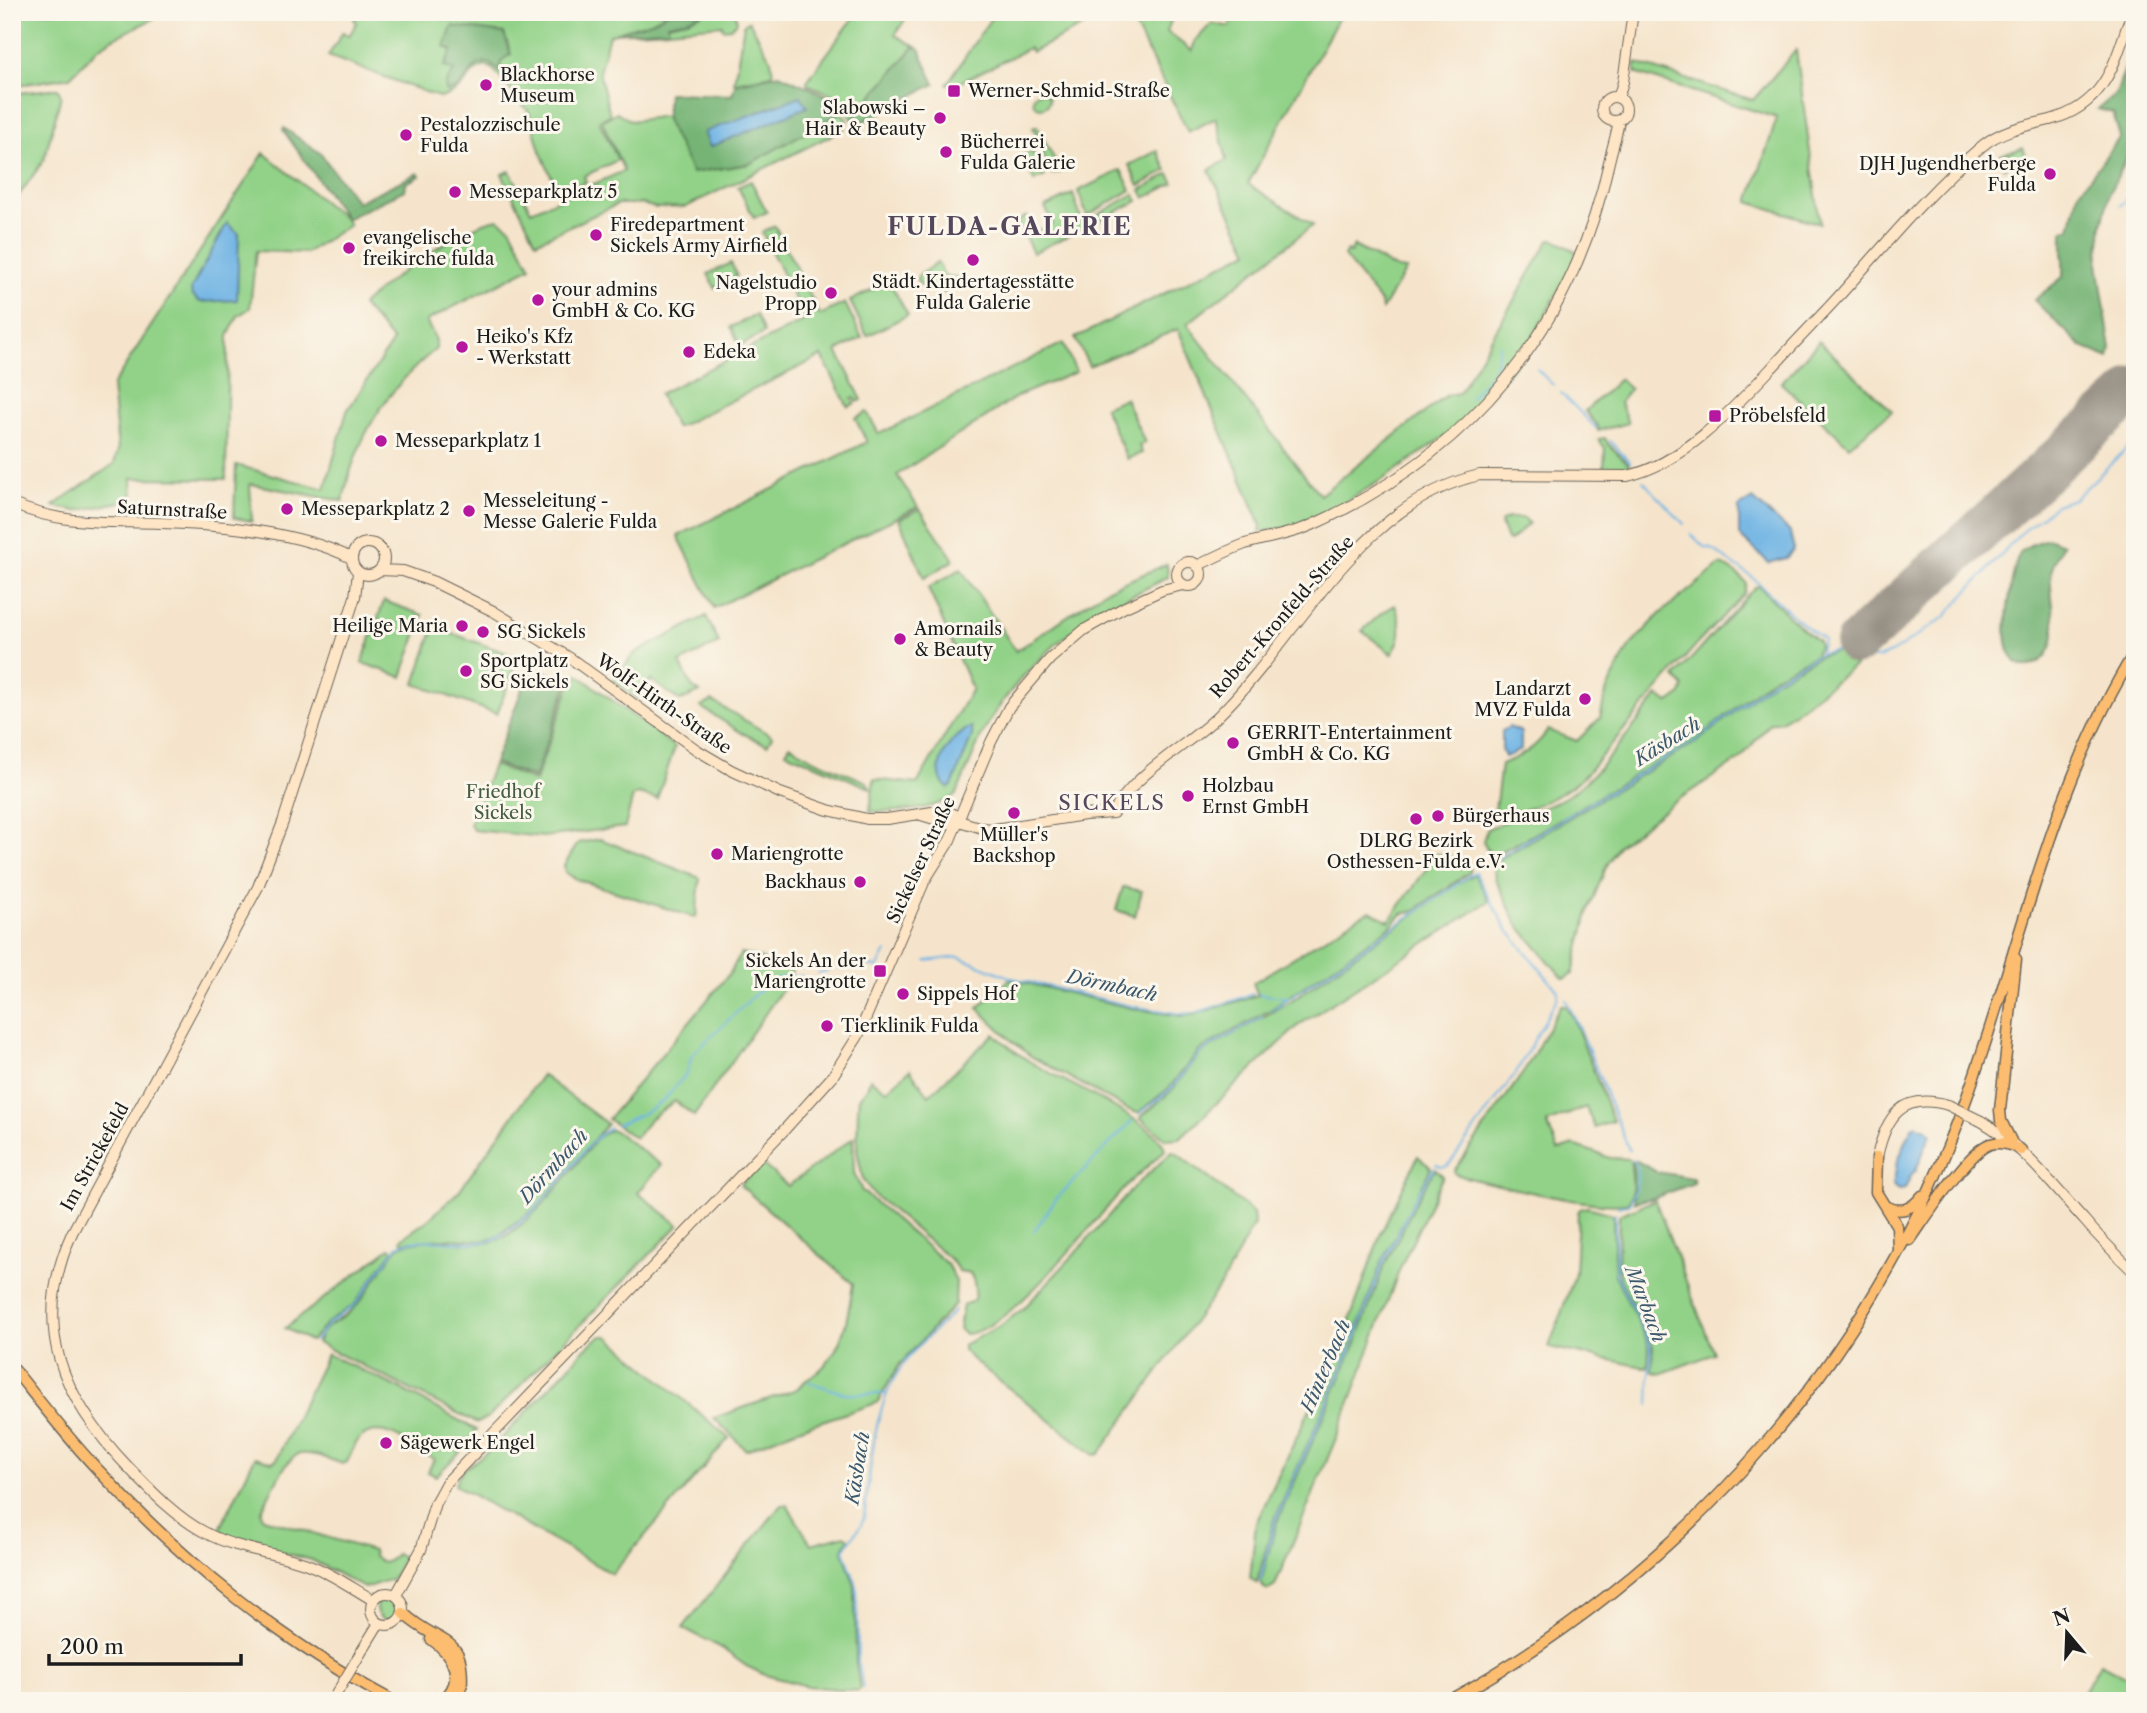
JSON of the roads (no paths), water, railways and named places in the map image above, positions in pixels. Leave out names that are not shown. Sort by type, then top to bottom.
[{"type":"main road","points":[[1448,1701],[1515,1662],[1573,1623],[1634,1575],[1702,1513],[1801,1401],[1858,1320],[1898,1252],[1933,1182],[1968,1095],[2045,849],[2079,759],[2109,697],[2135,652]]},
{"type":"main road","points":[[2011,1141],[2001,1121],[2000,1110],[2017,950],[2024,920]]},
{"type":"main road","points":[[1886,1273],[1950,1185],[1981,1149],[1997,1143],[2021,1150]]},
{"type":"main road","points":[[1877,1157],[1875,1182],[1880,1202],[1897,1226],[1898,1252]]},
{"type":"main road","points":[[1880,1202],[1892,1210],[1908,1209],[1917,1203],[1933,1182]]},
{"type":"main road","points":[[12,1367],[99,1472],[177,1549],[250,1609],[340,1671],[393,1701]]},
{"type":"main road","points":[[401,1617],[451,1657],[456,1673],[455,1682],[442,1701]]},
{"type":"main road","points":[[401,1617],[440,1637],[456,1652],[463,1671],[460,1701]]},
{"type":"street","points":[[1618,98],[1623,82],[1633,12]]},
{"type":"street","name":"Robert-Kronfeld-Straße","points":[[1113,813],[1147,773],[1218,716],[1353,555],[1383,528],[1438,488],[1480,475],[1636,474],[1681,451],[1727,412],[1839,297],[1906,220],[1981,147],[2012,128],[2066,115],[2087,103],[2106,81],[2132,12]]},
{"type":"street","points":[[1199,569],[1190,562],[1183,564],[1177,573],[1178,581],[1182,585],[1196,584],[1199,569],[1215,558],[1245,545],[1300,530],[1349,507],[1408,472],[1473,418],[1493,397],[1526,355],[1562,297],[1595,219],[1613,143],[1613,120],[1602,110],[1603,104],[1608,99],[1618,98],[1625,103],[1626,111],[1613,120]]},
{"type":"street","name":"Saturnstraße","points":[[12,504],[68,520],[217,527],[280,536],[353,553]]},
{"type":"street","points":[[364,543],[379,547],[384,556],[380,570],[363,574],[353,566],[353,553],[364,543]]},
{"type":"street","name":"Wolf-Hirth-Straße","points":[[384,556],[403,571],[464,596],[540,638],[679,738],[747,778],[796,800],[851,816],[887,819],[945,810],[968,798]]},
{"type":"street","name":"Wolf-Hirth-Straße","points":[[380,570],[403,571]]},
{"type":"street","name":"Sickelser Straße","points":[[1162,590],[1177,573]]},
{"type":"street","name":"Im Strickefeld","points":[[363,574],[283,822],[261,880],[72,1233],[57,1271],[52,1311],[57,1353],[75,1399],[110,1447],[159,1498],[190,1523],[218,1539],[242,1548],[310,1565],[373,1600]]},
{"type":"street","name":"Sickelser Straße","points":[[396,1595],[421,1550],[435,1503],[446,1483],[816,1096],[845,1058],[869,1013],[925,880],[950,841],[991,742],[1009,707],[1050,659],[1096,623],[1162,590],[1182,585]]},
{"type":"street","points":[[945,810],[953,814],[958,821]]},
{"type":"street","name":"Wolf-Hirth-Straße","points":[[921,815],[947,823],[958,821],[994,829],[1113,813]]},
{"type":"street","points":[[1877,1157],[1885,1129],[1902,1107],[1923,1100],[1948,1105],[2011,1141],[2135,1273]]},
{"type":"street","points":[[381,1594],[396,1595],[403,1603],[401,1617],[389,1625],[379,1623],[372,1615],[373,1600],[381,1594]]},
{"type":"street","points":[[333,1699],[379,1623]]},
{"type":"water","points":[[801,96],[807,107],[710,147],[704,132]]},
{"type":"water","points":[[227,223],[239,234],[237,300],[200,302],[192,295],[191,289]]},
{"type":"water","points":[[1753,499],[1790,532],[1794,550],[1786,558],[1769,563],[1739,535],[1739,507]]},
{"type":"water","points":[[972,727],[972,736],[952,786],[948,788],[942,781],[940,763],[956,737]]},
{"type":"water","points":[[1509,727],[1521,732],[1521,750],[1505,757],[1502,750],[1502,731]]},
{"type":"water","points":[[1916,1125],[1927,1129],[1931,1134],[1916,1170],[1905,1189],[1899,1190],[1893,1185],[1897,1163],[1912,1127]]},
{"type":"waterway","points":[[2120,206],[2135,192]]},
{"type":"waterway","points":[[1470,398],[1495,369],[1500,344]]},
{"type":"waterway","points":[[1537,369],[1553,385]]},
{"type":"waterway","points":[[1561,393],[1596,428]]},
{"type":"waterway","points":[[1610,441],[1630,462]]},
{"type":"waterway","name":"Käsbach","points":[[1866,658],[1878,658],[1893,652],[1945,617],[2019,535],[2056,505],[2074,499],[2135,441]]},
{"type":"waterway","points":[[1643,481],[1684,524]]},
{"type":"waterway","points":[[1691,534],[1704,547],[1712,549],[1752,577],[1800,622],[1823,639],[1820,652]]},
{"type":"waterway","name":"Käsbach","points":[[1487,864],[1697,740],[1775,679],[1819,654],[1836,650],[1860,658]]},
{"type":"waterway","name":"Käsbach","points":[[1270,1011],[1475,872]]},
{"type":"waterway","name":"Hinterbach","points":[[1436,1164],[1441,1167],[1448,1166],[1517,1071],[1558,997],[1558,991],[1506,928],[1475,872]]},
{"type":"waterway","name":"Dörmbach","points":[[841,969],[866,964],[877,968],[886,952]]},
{"type":"waterway","name":"Dörmbach","points":[[926,961],[959,957],[1012,978],[1131,1006],[1182,1014],[1195,1013],[1253,994]]},
{"type":"waterway","name":"Dörmbach","points":[[818,973],[830,970]]},
{"type":"waterway","name":"Dörmbach","points":[[617,1125],[646,1112],[665,1099],[686,1074],[692,1055],[767,983],[780,978],[802,976]]},
{"type":"waterway","name":"Dörmbach","points":[[1259,994],[1289,998]]},
{"type":"waterway","name":"Marbach","points":[[1566,1000],[1629,1150]]},
{"type":"waterway","name":"Käsbach","points":[[1139,1114],[1171,1089],[1201,1052],[1262,1017]]},
{"type":"waterway","name":"Käsbach","points":[[1034,1231],[1056,1199],[1132,1121]]},
{"type":"waterway","name":"Dörmbach","points":[[315,1341],[328,1324],[355,1305],[397,1246],[421,1241],[474,1243],[494,1239],[517,1225],[537,1207],[590,1145],[610,1128]]},
{"type":"waterway","name":"Marbach","points":[[1618,1207],[1629,1204],[1636,1187],[1638,1176],[1633,1159]]},
{"type":"waterway","name":"Hinterbach","points":[[1260,1582],[1274,1524],[1353,1344],[1382,1265],[1417,1195],[1434,1168]]},
{"type":"waterway","name":"Marbach","points":[[1615,1213],[1616,1274],[1651,1346],[1649,1405]]},
{"type":"waterway","name":"Käsbach","points":[[863,1688],[858,1661],[857,1586],[844,1550],[864,1517],[874,1439],[884,1401],[892,1383],[914,1352],[954,1311]]},
{"type":"waterway","points":[[809,1382],[846,1394],[886,1394]]},
{"type":"waterway","name":"Käsbach","points":[[865,1696],[866,1701]]},
{"type":"place","name":"Blackhorse Museum","points":[[486,85]]},
{"type":"place","name":"Werner-Schmid-Straße","points":[[954,91]]},
{"type":"place","name":"Slabowski – Hair & Beauty","points":[[940,118]]},
{"type":"place","name":"Pestalozzischule Fulda","points":[[406,135]]},
{"type":"place","name":"Bücherrei Fulda Galerie","points":[[946,152]]},
{"type":"place","name":"DJH Jugendherberge Fulda","points":[[2050,174]]},
{"type":"place","name":"Messeparkplatz 5","points":[[455,192]]},
{"type":"place","name":"Firedepartment Sickels Army Airfield","points":[[596,235]]},
{"type":"place","name":"evangelische freikirche fulda","points":[[349,248]]},
{"type":"place","name":"Städt. Kindertagesstätte Fulda Galerie","points":[[973,260]]},
{"type":"place","name":"Nagelstudio Propp","points":[[831,293]]},
{"type":"place","name":"your admins GmbH & Co. KG","points":[[538,300]]},
{"type":"place","name":"Heiko's Kfz - Werkstatt","points":[[462,347]]},
{"type":"place","name":"Edeka","points":[[689,352]]},
{"type":"place","name":"Pröbelsfeld","points":[[1715,416]]},
{"type":"place","name":"Messeparkplatz 1","points":[[381,441]]},
{"type":"place","name":"Messeparkplatz 2","points":[[287,509]]},
{"type":"place","name":"Messeleitung - Messe Galerie Fulda","points":[[469,511]]},
{"type":"place","name":"Heilige Maria","points":[[462,626]]},
{"type":"place","name":"SG Sickels","points":[[483,632]]},
{"type":"place","name":"Amornails & Beauty","points":[[900,639]]},
{"type":"place","name":"Sportplatz SG Sickels","points":[[466,671]]},
{"type":"place","name":"Landarzt MVZ Fulda","points":[[1585,699]]},
{"type":"place","name":"GERRIT-Entertainment GmbH & Co. KG","points":[[1233,743]]},
{"type":"place","name":"Holzbau Ernst GmbH","points":[[1188,796]]},
{"type":"place","name":"Müller's Backshop","points":[[1014,813]]},
{"type":"place","name":"Bürgerhaus","points":[[1438,816]]},
{"type":"place","name":"DLRG Bezirk Osthessen-Fulda e.V.","points":[[1416,819]]},
{"type":"place","name":"Mariengrotte","points":[[717,854]]},
{"type":"place","name":"Backhaus","points":[[860,882]]},
{"type":"place","name":"Sickels An der Mariengrotte","points":[[880,971]]},
{"type":"place","name":"Sippels Hof","points":[[903,994]]},
{"type":"place","name":"Tierklinik Fulda","points":[[827,1026]]},
{"type":"place","name":"Sägewerk Engel","points":[[386,1443]]},
{"type":"district","name":"FULDA-GALERIE","points":[[1010,227]]},
{"type":"district","name":"SICKELS","points":[[1112,803]]},
{"type":"park label","name":"Friedhof Sickels","points":[[503,802]]}]
